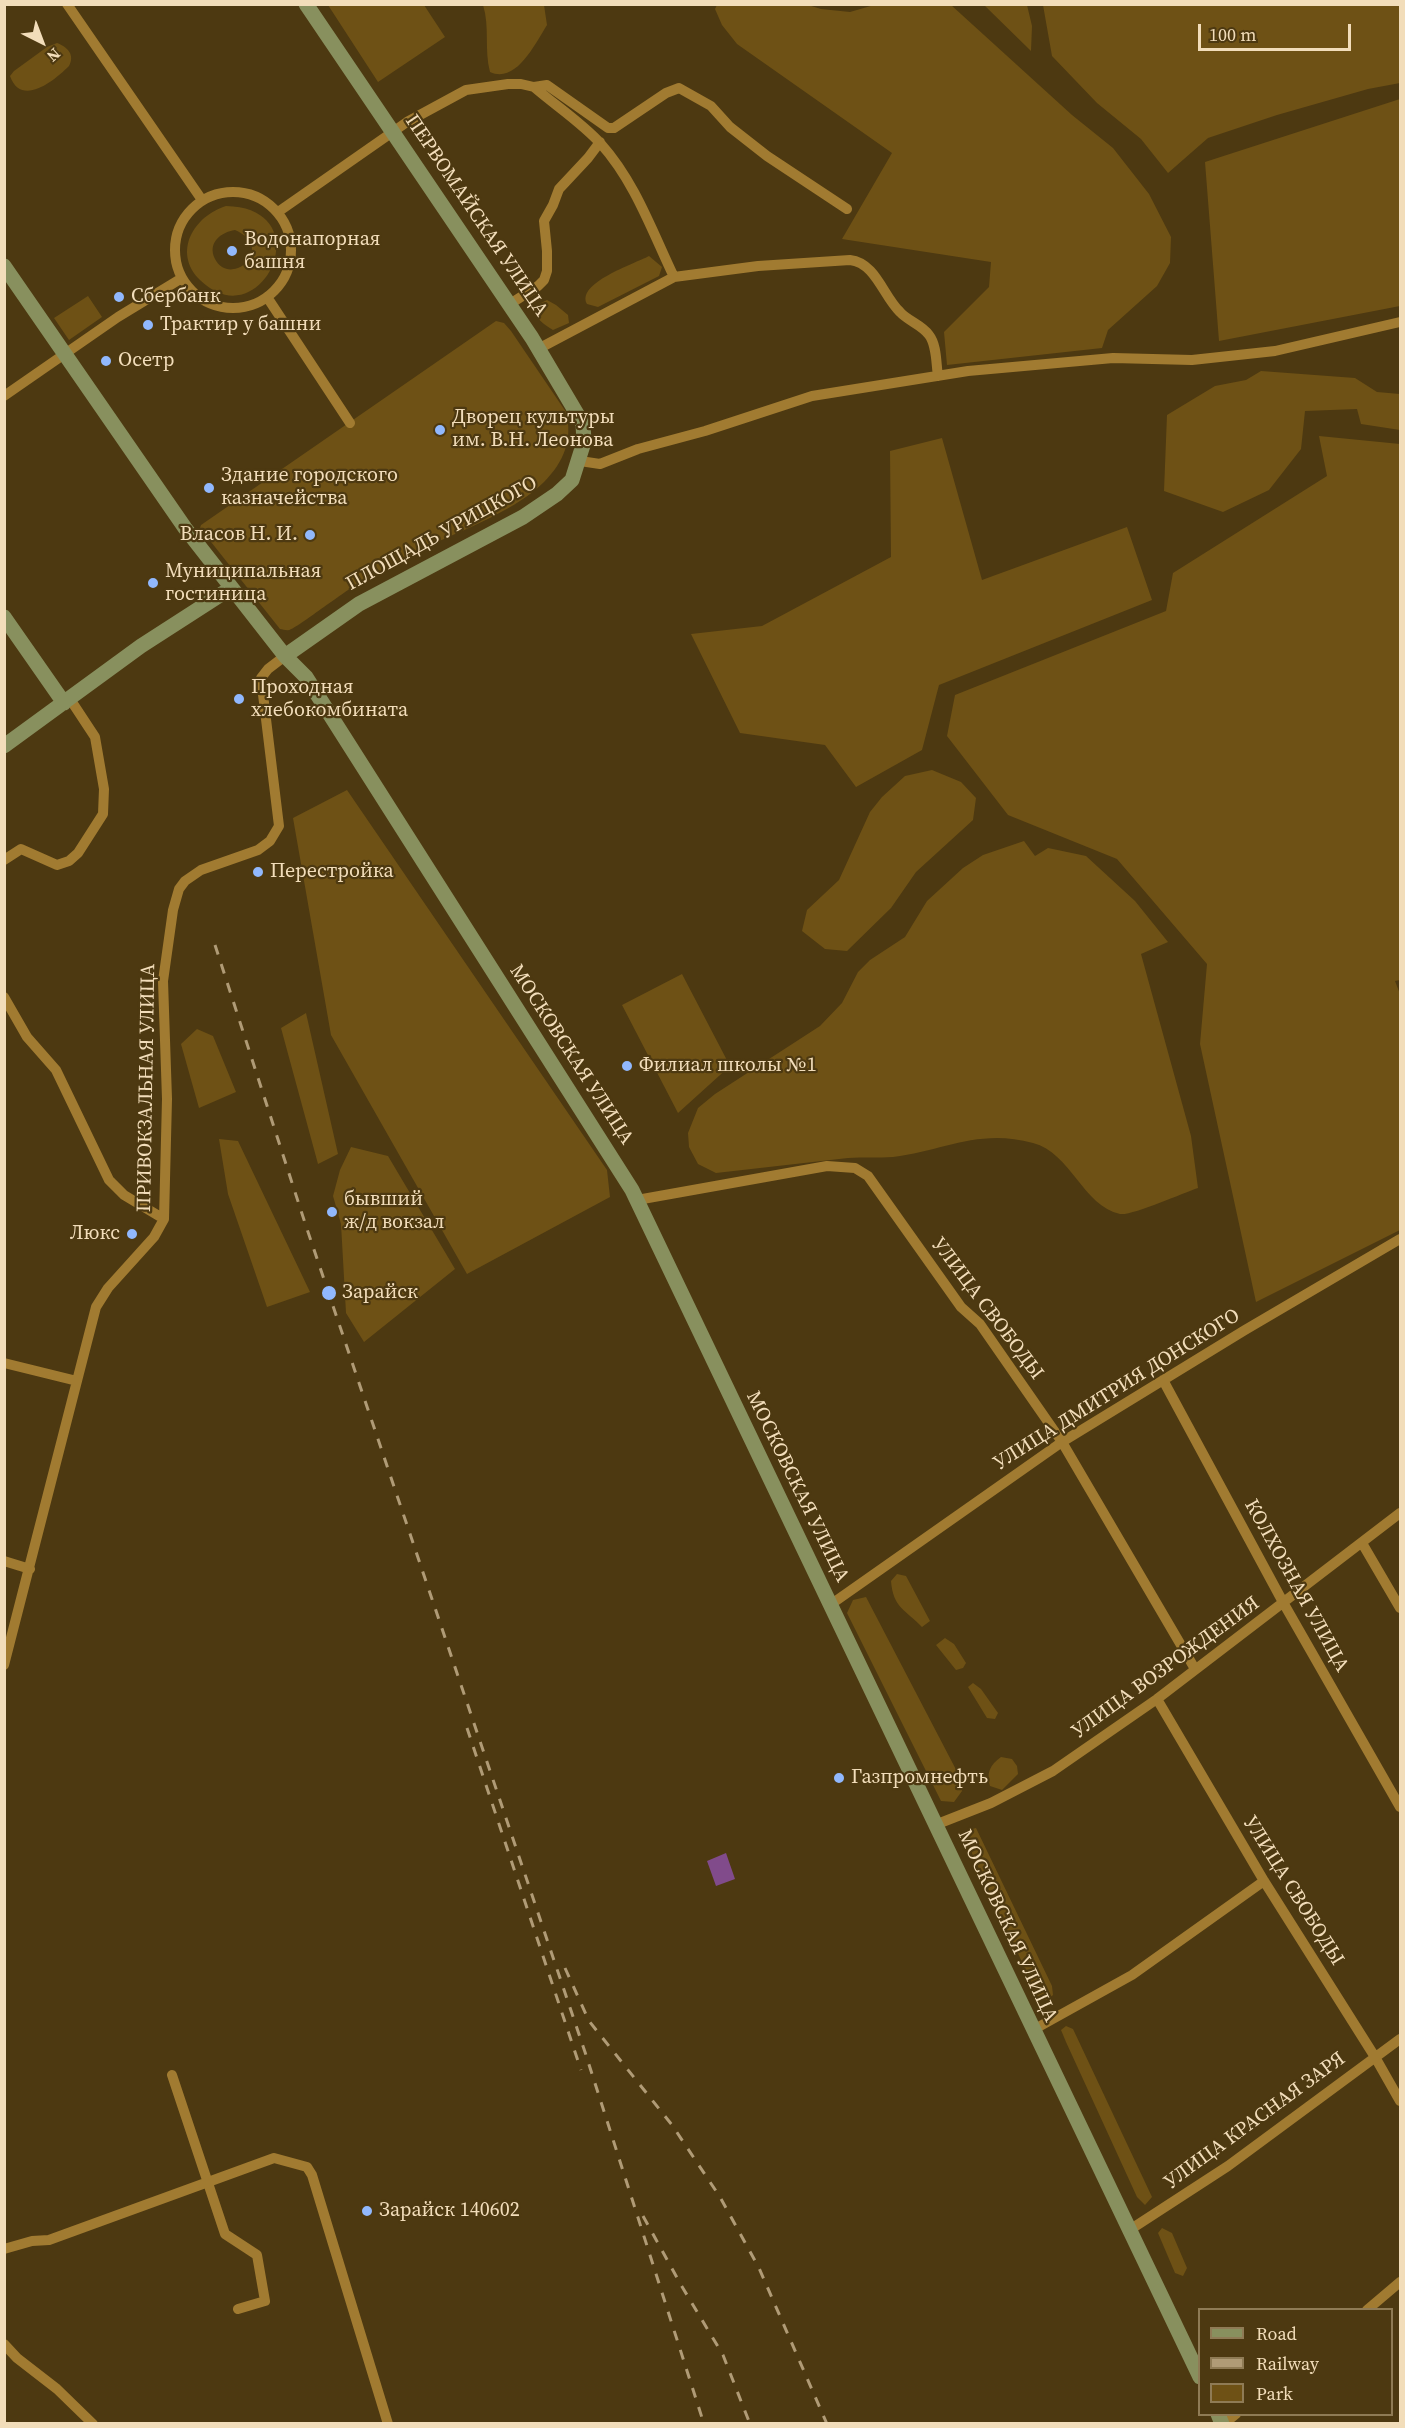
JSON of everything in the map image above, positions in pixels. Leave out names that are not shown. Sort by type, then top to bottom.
[{"type":"main road","name":"ПЕРВОМАЙСКАЯ УЛИЦА","points":[[306,4],[510,304],[584,424],[584,442],[580,461]]},
{"type":"main road","name":"МОСКОВСКАЯ УЛИЦА","points":[[4,266],[186,528],[285,656],[306,677],[620,1169],[637,1200],[1128,2231],[1198,2373]]},
{"type":"main road","name":"ПЛОЩАДЬ УРИЦКОГО","points":[[285,656],[360,604],[524,517],[556,495],[572,480],[580,461]]},
{"type":"main road","points":[[4,746],[141,646],[231,588]]},
{"type":"main road","points":[[4,617],[67,701]]},
{"type":"street","points":[[67,4],[202,201]]},
{"type":"street","points":[[278,212],[393,131],[466,90],[521,84],[534,87],[547,85],[608,128],[614,128],[666,93],[679,88],[711,106],[730,127],[767,156],[847,209]]},
{"type":"street","points":[[534,87],[600,142],[618,165],[637,195],[674,277]]},
{"type":"street","points":[[510,304],[544,280],[547,271],[547,251],[543,221],[554,205],[559,189],[600,142]]},
{"type":"street","points":[[225,192],[243,193],[260,198],[278,212],[290,240],[290,259],[284,277],[267,297],[244,307],[228,308],[211,304],[197,296],[182,278],[175,258],[178,229],[185,216],[202,201],[225,192]]},
{"type":"street","points":[[538,349],[674,277],[758,266],[850,260],[860,261],[869,268],[887,296],[909,321],[929,334],[933,342],[938,376]]},
{"type":"street","points":[[4,396],[66,355],[126,311],[182,278]]},
{"type":"street","points":[[267,297],[350,423]]},
{"type":"street","points":[[580,461],[600,464],[638,449],[812,396],[968,371],[1113,358],[1192,360],[1275,351],[1401,322]]},
{"type":"street","name":"ПРИВОКЗАЛЬНАЯ УЛИЦА","points":[[4,1665],[96,1307],[108,1288],[154,1237],[164,1219],[167,1099],[164,981],[173,910],[179,889],[185,881],[201,870],[258,850],[270,841],[279,826],[261,678],[268,669],[285,656]]},
{"type":"street","points":[[4,860],[21,849],[57,865],[69,861],[78,853],[103,814],[104,789],[95,737],[67,701]]},
{"type":"street","points":[[4,997],[27,1037],[41,1050],[56,1070],[109,1180],[124,1195],[164,1219]]},
{"type":"street","name":"УЛИЦА СВОБОДЫ","points":[[637,1200],[827,1166],[855,1168],[868,1176],[962,1307],[980,1324],[1062,1442],[1196,1669]]},
{"type":"street","name":"УЛИЦА ДМИТРИЯ ДОНСКОГО","points":[[830,1605],[1062,1442],[1401,1239]]},
{"type":"street","points":[[4,1363],[77,1381]]},
{"type":"street","name":"КОЛХОЗНАЯ УЛИЦА","points":[[1163,1380],[1284,1604],[1401,1807]]},
{"type":"street","name":"УЛИЦА ВОЗРОЖДЕНИЯ","points":[[935,1825],[991,1803],[1053,1772],[1157,1699],[1401,1513]]},
{"type":"street","points":[[1362,1544],[1401,1608]]},
{"type":"street","points":[[4,1561],[30,1569]]},
{"type":"street","name":"УЛИЦА СВОБОДЫ","points":[[1157,1699],[1264,1881],[1401,2101]]},
{"type":"street","points":[[1033,2030],[1132,1975],[1264,1881]]},
{"type":"street","name":"УЛИЦА КРАСНАЯ ЗАРЯ","points":[[1128,2231],[1228,2166],[1401,2039]]},
{"type":"street","points":[[172,2075],[225,2234],[257,2256],[265,2301],[238,2309]]},
{"type":"street","points":[[4,2248],[32,2241],[49,2240],[274,2158],[302,2165],[310,2170],[388,2424]]},
{"type":"street","points":[[1369,2308],[1401,2282]]},
{"type":"street","points":[[4,2344],[17,2358],[57,2389],[93,2424]]},
{"type":"green space","points":[[328,5],[424,5],[445,37],[378,82]]},
{"type":"green space","points":[[483,5],[544,5],[547,25],[524,60],[508,72],[499,74],[490,72]]},
{"type":"green space","points":[[717,5],[808,5],[821,9],[850,12],[874,5],[951,5],[1072,115],[1113,148],[1149,194],[1171,237],[1170,263],[1157,286],[1108,330],[1102,348],[947,365],[944,332],[989,287],[991,262],[842,239],[892,153],[737,44],[722,25],[715,9]]},
{"type":"green space","points":[[984,5],[1027,5],[1032,26],[1031,51]]},
{"type":"green space","points":[[1043,5],[1400,5],[1400,83],[1368,89],[1277,115],[1208,138],[1168,173],[1141,139],[1097,103],[1052,56]]},
{"type":"green space","points":[[57,43],[71,55],[69,66],[55,79],[38,89],[22,90],[15,85],[10,76],[14,71],[47,47]]},
{"type":"green space","points":[[1400,99],[1400,306],[1219,341],[1205,162]]},
{"type":"green space","points":[[226,206],[255,212],[271,227],[276,246],[272,266],[261,283],[243,294],[223,294],[200,280],[188,258],[187,247],[190,236],[204,218]],"holes":[[[235,230],[247,238],[252,247],[251,255],[246,263],[239,268],[222,267],[213,253],[217,239]]]},
{"type":"green space","points":[[649,256],[662,267],[659,276],[598,307],[587,304],[586,296],[598,282]]},
{"type":"green space","points":[[88,296],[102,317],[69,340],[54,318]]},
{"type":"green space","points":[[547,300],[568,315],[569,323],[553,330],[540,321],[533,307]]},
{"type":"green space","points":[[496,321],[504,323],[511,331],[566,412],[567,441],[557,466],[544,482],[508,508],[374,575],[293,628],[280,629],[200,528],[201,525]]},
{"type":"green space","points":[[1261,371],[1355,378],[1377,392],[1400,394],[1400,430],[1361,424],[1357,409],[1305,411],[1301,449],[1269,490],[1223,512],[1164,491],[1167,415],[1215,386],[1246,380]]},
{"type":"green space","points":[[1319,436],[1400,444],[1400,980],[1395,981],[1400,994],[1400,1230],[1256,1302],[1200,1044],[1207,964],[1117,859],[1008,815],[947,736],[955,695],[1166,611],[1173,573],[1327,476]]},
{"type":"green space","points":[[942,438],[982,580],[1127,527],[1152,600],[939,685],[922,750],[856,787],[825,745],[740,733],[691,634],[762,626],[891,557],[890,451]]},
{"type":"green space","points":[[932,770],[961,782],[976,798],[973,820],[916,872],[891,908],[847,951],[825,949],[802,931],[807,910],[839,880],[870,812],[882,797],[905,776]]},
{"type":"green space","points":[[347,790],[607,1170],[610,1197],[467,1274],[331,1035],[293,818]]},
{"type":"green space","points":[[1024,841],[1035,856],[1048,848],[1086,856],[1135,901],[1168,942],[1141,954],[1191,1136],[1198,1188],[1146,1208],[1120,1214],[1096,1201],[1057,1157],[1046,1149],[1033,1143],[995,1138],[961,1142],[893,1157],[848,1158],[716,1173],[698,1164],[689,1147],[688,1133],[698,1108],[715,1094],[820,1026],[842,1003],[858,972],[870,960],[905,937],[927,901],[963,868],[983,855]]},
{"type":"green space","points":[[682,974],[730,1066],[678,1113],[622,1005]]},
{"type":"green space","points":[[306,1013],[338,1154],[318,1164],[281,1028]]},
{"type":"green space","points":[[197,1029],[213,1036],[236,1092],[199,1108],[181,1044]]},
{"type":"green space","points":[[219,1139],[238,1141],[310,1292],[267,1307],[228,1194]]},
{"type":"green space","points":[[351,1147],[388,1156],[455,1269],[364,1342],[346,1313],[341,1224],[333,1196],[340,1170]]},
{"type":"green space","points":[[897,1574],[906,1576],[930,1621],[922,1627],[901,1608],[894,1597],[891,1581]]},
{"type":"green space","points":[[866,1597],[963,1783],[962,1791],[954,1802],[941,1801],[847,1613],[853,1600]]},
{"type":"green space","points":[[945,1638],[954,1644],[966,1663],[963,1668],[956,1670],[936,1645]]},
{"type":"green space","points":[[973,1683],[981,1689],[998,1713],[995,1719],[987,1718],[968,1687]]},
{"type":"green space","points":[[1001,1757],[1012,1759],[1017,1766],[1018,1774],[1002,1790],[990,1786],[988,1777],[992,1766]]},
{"type":"green space","points":[[976,1828],[1052,1986],[1053,1995],[1047,2000],[1038,1997],[964,1836],[969,1830]]},
{"type":"green space","points":[[1066,2026],[1073,2029],[1152,2197],[1145,2205],[1137,2197],[1066,2042],[1061,2030]]},
{"type":"green space","points":[[1162,2228],[1172,2233],[1187,2268],[1183,2276],[1175,2273],[1158,2233]]},
{"type":"shaded area","points":[[726,1853],[735,1879],[716,1886],[707,1861]]},
{"type":"railway","points":[[215,945],[306,1226],[585,2052],[704,2424]]},
{"type":"railway","points":[[467,1728],[581,2070]]},
{"type":"railway","points":[[565,1968],[589,2021],[672,2125],[720,2197],[759,2268],[827,2424]]},
{"type":"railway","points":[[643,2216],[723,2355],[750,2424]]},
{"type":"place","name":"Водонапорная башня","points":[[232,251]]},
{"type":"place","name":"Сбербанк","points":[[119,297]]},
{"type":"place","name":"Трактир у башни","points":[[148,325]]},
{"type":"place","name":"Осетр","points":[[106,361]]},
{"type":"place","name":"Дворец культуры им. В.Н. Леонова","points":[[440,430]]},
{"type":"place","name":"Здание городского казначейства","points":[[209,488]]},
{"type":"place","name":"Власов Н. И.","points":[[310,535]]},
{"type":"place","name":"Муниципальная гостиница","points":[[153,583]]},
{"type":"place","name":"Проходная хлебокомбината","points":[[239,699]]},
{"type":"place","name":"Перестройка","points":[[258,872]]},
{"type":"place","name":"Филиал школы №1","points":[[627,1066]]},
{"type":"place","name":"бывший ж/д вокзал","points":[[332,1212]]},
{"type":"place","name":"Люкс","points":[[132,1234]]},
{"type":"place","name":"Зарайск","points":[[329,1293]]},
{"type":"place","name":"Газпромнефть","points":[[839,1778]]},
{"type":"place","name":"Зарайск 140602","points":[[367,2211]]}]
